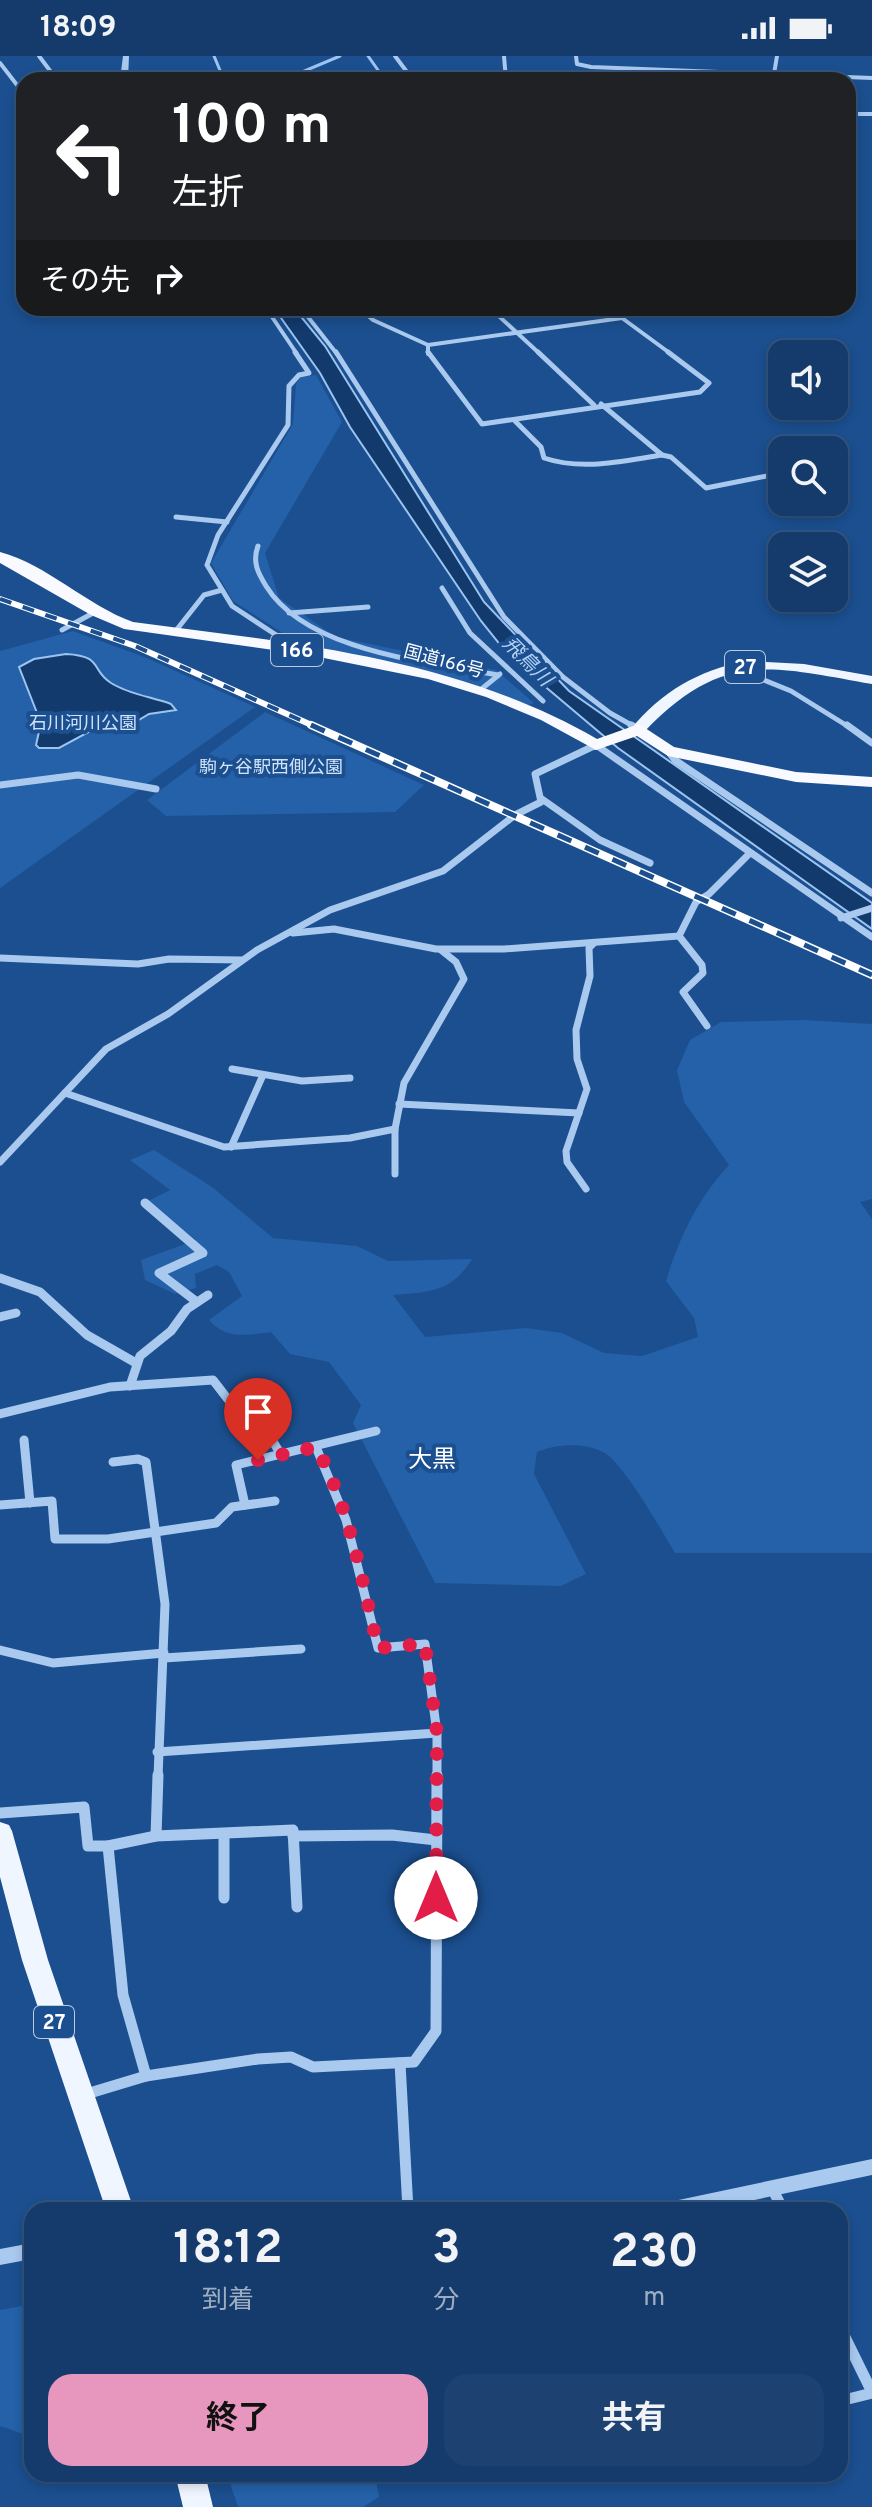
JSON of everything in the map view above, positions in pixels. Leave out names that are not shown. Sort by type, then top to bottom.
[{"type":"highway","name":"国道166号","points":[[0,557],[52,583],[95,612],[130,626],[302,651],[404,671],[479,691],[542,714],[601,744]]},
{"type":"highway","points":[[601,744],[637,732],[668,751],[796,777],[872,782]]},
{"type":"main road","name":"27","points":[[637,732],[670,695],[689,681],[735,668],[790,666],[872,680]]},
{"type":"main road","name":"27","points":[[0,1831],[35,1960],[117,2202]]},
{"type":"main road","points":[[192,2482],[198,2507]]},
{"type":"street","points":[[576,56],[577,64],[591,67],[682,72]]},
{"type":"street","points":[[0,63],[16,84]]},
{"type":"street","points":[[271,316],[309,373],[299,375],[289,386],[288,425],[209,552],[207,565],[222,590],[248,619],[302,651]]},
{"type":"street","points":[[307,316],[333,348],[504,617],[563,677],[637,732]]},
{"type":"street","points":[[368,316],[428,345],[622,318],[709,383],[700,392],[482,424],[428,355],[428,345]]},
{"type":"street","points":[[499,316],[597,405],[662,455]]},
{"type":"street","points":[[515,421],[541,447],[544,458],[552,461],[598,464],[662,455],[671,457],[706,488],[768,476]]},
{"type":"street","points":[[176,517],[227,522]]},
{"type":"street","points":[[258,546],[255,563],[266,592],[288,613],[343,640],[498,675]]},
{"type":"street","points":[[442,588],[470,633],[505,669],[543,701]]},
{"type":"street","points":[[174,633],[204,595],[222,590]]},
{"type":"street","points":[[288,613],[350,605],[368,607]]},
{"type":"street","points":[[62,630],[95,612]]},
{"type":"street","points":[[735,668],[773,682],[837,715],[872,743]]},
{"type":"street","points":[[479,691],[505,669]]},
{"type":"street","points":[[650,863],[600,840],[542,799],[535,774],[601,744],[872,937]]},
{"type":"street","points":[[668,751],[675,760],[872,893]]},
{"type":"street","points":[[0,785],[48,774],[78,772],[109,775],[156,789]]},
{"type":"street","points":[[0,1162],[114,1043],[168,1014],[243,960],[330,910],[443,871],[542,799]]},
{"type":"street","points":[[679,936],[696,902],[709,894],[750,853]]},
{"type":"street","points":[[843,917],[872,908]]},
{"type":"street","points":[[288,933],[334,929],[436,949],[447,953],[464,979],[404,1083],[395,1129],[395,1174]]},
{"type":"street","points":[[436,949],[594,943],[679,936]]},
{"type":"street","points":[[679,936],[702,965],[703,973],[683,992],[707,1026]]},
{"type":"street","points":[[586,1189],[567,1162],[566,1151],[587,1089],[582,1064],[577,1059],[576,1030],[590,976],[589,948],[594,943]]},
{"type":"street","points":[[0,958],[138,964],[169,959],[243,960]]},
{"type":"street","points":[[232,1069],[302,1081],[350,1078]]},
{"type":"street","points":[[231,1147],[263,1075]]},
{"type":"street","points":[[65,1093],[231,1147],[350,1138],[395,1129]]},
{"type":"street","points":[[399,1104],[579,1113]]},
{"type":"street","points":[[145,1203],[203,1253],[159,1273],[197,1302]]},
{"type":"street","points":[[0,1278],[20,1281],[47,1295],[87,1336],[136,1363]]},
{"type":"street","points":[[130,1386],[136,1363],[197,1302],[208,1295]]},
{"type":"street","points":[[0,1317],[16,1313]]},
{"type":"street","points":[[0,1414],[110,1387],[213,1380],[237,1411],[264,1426],[281,1455]]},
{"type":"street","points":[[245,1505],[236,1465],[376,1431]]},
{"type":"street","points":[[24,1440],[30,1503]]},
{"type":"street","points":[[79,2097],[146,2076],[291,2057],[313,2067],[414,2062],[436,2031],[437,1733],[425,1644],[378,1648],[344,1514],[332,1476],[316,1447]]},
{"type":"street","points":[[113,1462],[138,1459],[146,1462],[165,1604],[156,1836]]},
{"type":"street","points":[[0,1505],[52,1501],[55,1539],[108,1539],[216,1523],[220,1512],[275,1501]]},
{"type":"street","points":[[0,1650],[53,1663],[301,1649]]},
{"type":"street","points":[[157,1752],[437,1733]]},
{"type":"street","points":[[0,1813],[84,1807],[88,1846],[108,1846],[156,1836],[293,1830],[297,1907]]},
{"type":"street","points":[[224,1834],[224,1898]]},
{"type":"street","points":[[293,1836],[392,1835],[436,1840]]},
{"type":"street","points":[[108,1846],[109,1892],[133,2048],[146,2076]]},
{"type":"street","points":[[400,2063],[408,2202]]},
{"type":"street","points":[[704,2202],[872,2167]]},
{"type":"street","points":[[771,2187],[779,2202]]},
{"type":"street","points":[[0,2257],[24,2252]]},
{"type":"street","points":[[848,2343],[872,2392],[848,2399]]},
{"type":"green space","points":[[316,375],[342,422],[265,553],[279,598],[336,637],[496,670],[534,703],[529,705],[443,675],[306,648],[233,601],[211,563],[293,424],[296,384],[301,377]]},
{"type":"green space","name":"石川河川公園","points":[[73,631],[147,658],[255,707],[0,888],[0,651]]},
{"type":"green space","name":"駒ヶ谷駅西側公園","points":[[265,712],[424,785],[395,812],[166,816],[147,800]]},
{"type":"green space","points":[[804,1020],[872,1024],[872,1199],[860,1202],[872,1219],[872,1553],[675,1553],[642,1498],[612,1459],[595,1449],[570,1445],[537,1452],[534,1474],[586,1574],[561,1586],[435,1583],[353,1423],[361,1405],[329,1362],[290,1354],[271,1332],[237,1335],[222,1331],[209,1320],[242,1296],[229,1272],[217,1265],[195,1274],[196,1288],[175,1294],[145,1280],[141,1260],[196,1240],[148,1201],[170,1190],[130,1160],[154,1150],[212,1187],[273,1238],[357,1246],[388,1261],[472,1259],[447,1285],[428,1291],[393,1295],[425,1337],[526,1328],[562,1333],[604,1353],[642,1356],[698,1337],[694,1318],[666,1281],[691,1219],[729,1165],[684,1102],[677,1070],[690,1040],[721,1022]]},
{"type":"green space","points":[[24,2306],[24,2434],[0,2426],[0,2310]]},
{"type":"green space","points":[[230,2482],[376,2482],[379,2497],[363,2507],[238,2507]]},
{"type":"water","name":"飛鳥川","points":[[280,316],[301,316],[325,346],[484,602],[569,691],[872,903],[872,929],[618,748],[510,657],[481,621],[350,427],[320,373]]},
{"type":"water","points":[[66,654],[91,661],[105,678],[118,687],[171,704],[176,710],[149,714],[137,721],[107,722],[59,748],[39,748],[36,745],[41,723],[19,667],[34,659]]},
{"type":"waterway","points":[[214,56],[221,72]]},
{"type":"waterway","points":[[302,72],[340,56]]},
{"type":"waterway","points":[[368,56],[379,72]]},
{"type":"railway","points":[[0,599],[135,646],[316,727]]},
{"type":"railway","points":[[311,725],[872,975]]},
{"type":"district","name":"大黒","points":[[432,1459]]},
{"type":"route","points":[[258,1460],[316,1447],[332,1476],[344,1514],[378,1648],[425,1644],[437,1733],[436,1898]]}]
